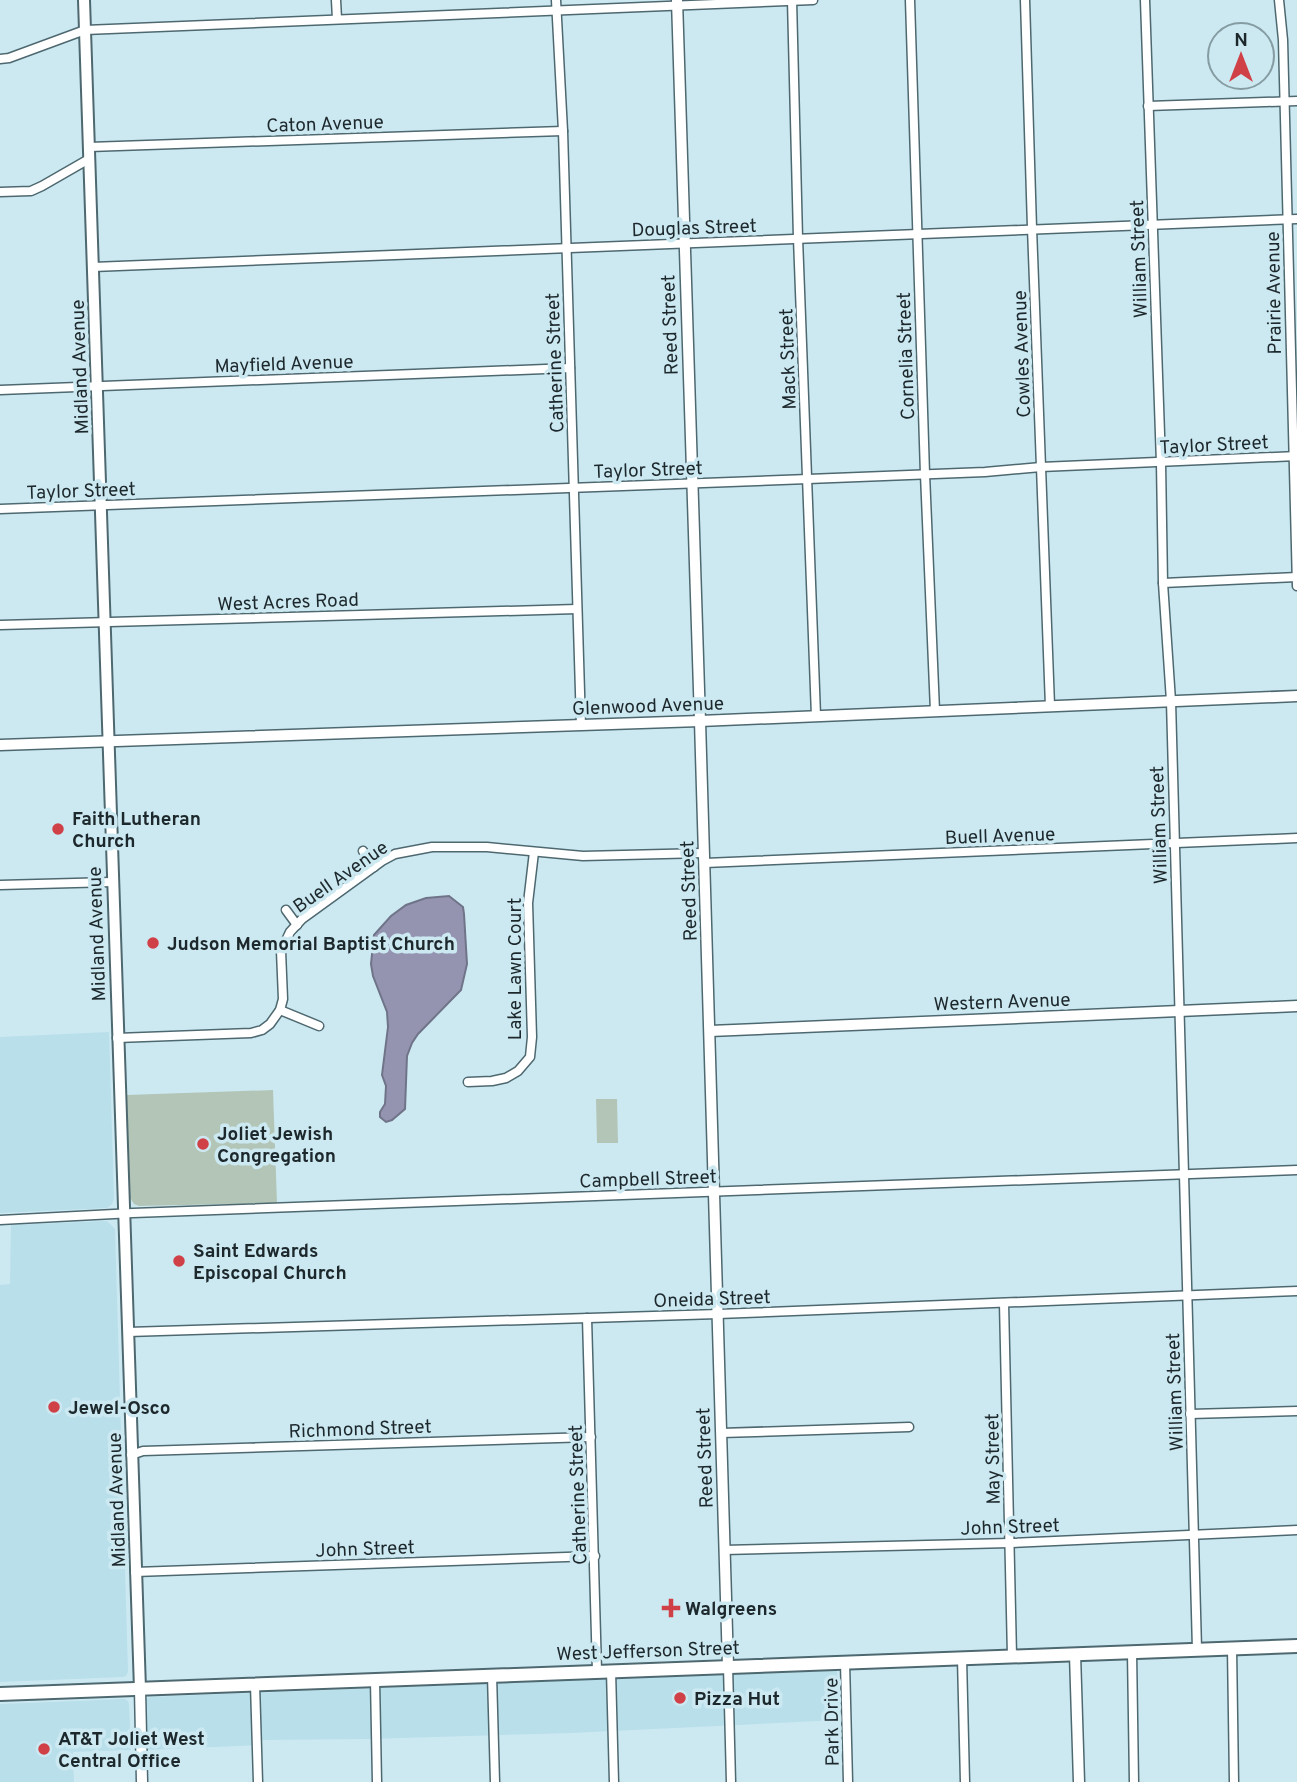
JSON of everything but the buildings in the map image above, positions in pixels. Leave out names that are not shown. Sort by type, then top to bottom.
[{"type":"main road","name":"Midland Avenue","points":[[84,0],[139,1689]]},
{"type":"main road","name":"West Jefferson Street","points":[[0,1694],[1297,1646]]},
{"type":"street","points":[[336,0],[337,19]]},
{"type":"street","name":"Catherine Street","points":[[556,0],[563,131],[581,725]]},
{"type":"street","name":"Mack Street","points":[[792,0],[816,716]]},
{"type":"street","points":[[0,59],[85,30],[677,3],[813,0]]},
{"type":"street","name":"Cornelia Street","points":[[910,0],[935,711]]},
{"type":"street","name":"Cowles Avenue","points":[[1025,0],[1050,706]]},
{"type":"street","name":"William Street","points":[[1145,0],[1163,583],[1171,701],[1197,1649]]},
{"type":"street","name":"Prairie Avenue","points":[[1279,0],[1283,40],[1297,586]]},
{"type":"street","name":"Reed Street","points":[[677,3],[732,1782]]},
{"type":"street","points":[[1149,106],[1297,101]]},
{"type":"street","name":"Caton Avenue","points":[[89,146],[563,131]]},
{"type":"street","points":[[0,192],[31,191],[42,187],[89,159]]},
{"type":"street","name":"Douglas Street","points":[[93,267],[1297,219]]},
{"type":"street","name":"Mayfield Avenue","points":[[0,390],[570,369]]},
{"type":"street","name":"Taylor Street","points":[[0,509],[985,472],[1041,467],[1295,456]]},
{"type":"street","points":[[1163,583],[1297,577]]},
{"type":"street","name":"West Acres Road","points":[[0,625],[577,609]]},
{"type":"street","name":"Glenwood Avenue","points":[[0,745],[1297,696]]},
{"type":"street","name":"Buell Avenue","points":[[280,1010],[283,999],[281,951],[290,932],[302,919],[395,854],[432,847],[487,847],[583,856],[704,858],[1297,838]]},
{"type":"street","points":[[362,851],[374,867]]},
{"type":"street","name":"Lake Lawn Court","points":[[468,1082],[506,1078],[518,1071],[530,1057],[532,1037],[528,904],[534,852]]},
{"type":"street","points":[[0,885],[112,883]]},
{"type":"street","points":[[286,910],[297,925]]},
{"type":"street","name":"Western Avenue","points":[[709,1031],[1297,1006]]},
{"type":"street","points":[[117,1038],[251,1033],[270,1024],[280,1010],[319,1026]]},
{"type":"street","name":"Campbell Street","points":[[0,1220],[123,1213],[1297,1170]]},
{"type":"street","name":"Oneida Street","points":[[128,1332],[718,1314],[1297,1291]]},
{"type":"street","name":"May Street","points":[[1004,1303],[1012,1656]]},
{"type":"street","name":"Catherine Street","points":[[587,1318],[597,1671]]},
{"type":"street","points":[[1190,1414],[1297,1411]]},
{"type":"street","points":[[721,1433],[909,1427]]},
{"type":"street","name":"Richmond Street","points":[[131,1455],[143,1451],[591,1437]]},
{"type":"street","name":"John Street","points":[[724,1550],[1010,1543],[1297,1530]]},
{"type":"street","name":"John Street","points":[[135,1572],[594,1556]]},
{"type":"street","points":[[1232,1648],[1234,1782]]},
{"type":"street","points":[[1132,1652],[1134,1782]]},
{"type":"street","points":[[1075,1654],[1079,1782]]},
{"type":"street","points":[[962,1658],[965,1782]]},
{"type":"street","name":"Park Drive","points":[[845,1662],[849,1782]]},
{"type":"street","points":[[611,1671],[614,1782]]},
{"type":"street","points":[[492,1675],[495,1782]]},
{"type":"street","points":[[375,1680],[377,1782]]},
{"type":"street","points":[[255,1684],[258,1782]]},
{"type":"street","name":"Midland Avenue","points":[[139,1689],[142,1782]]},
{"type":"shaded area","points":[[449,896],[463,907],[464,914],[467,964],[461,990],[412,1043],[407,1056],[405,1109],[386,1122],[380,1117],[380,1112],[385,1104],[386,1086],[382,1075],[388,1027],[387,1012],[371,964],[374,935],[391,916],[406,905],[426,898]]},
{"type":"shaded area","points":[[109,1032],[112,1204],[107,1208],[0,1213],[0,1037]]},
{"type":"shaded area","points":[[107,1221],[115,1229],[128,1672],[123,1677],[0,1682],[0,1285],[10,1284],[11,1225]]},
{"type":"shaded area","points":[[837,1670],[839,1720],[571,1733],[262,1740],[262,1745],[147,1750],[145,1702],[150,1697]]},
{"type":"shaded area","points":[[124,1699],[129,1704],[131,1750],[73,1752],[74,1782],[0,1782],[0,1704]]},
{"type":"green space","points":[[273,1090],[277,1203],[134,1204],[130,1198],[126,1095]]},
{"type":"green space","points":[[596,1099],[617,1099],[618,1143],[597,1143]]},
{"type":"place","name":"Faith Lutheran Church","points":[[58,829]]},
{"type":"place","name":"Judson Memorial Baptist Church","points":[[153,943]]},
{"type":"place","name":"Joliet Jewish Congregation","points":[[203,1144]]},
{"type":"place","name":"Saint Edwards Episcopal Church","points":[[179,1261]]},
{"type":"place","name":"Jewel-Osco","points":[[54,1407]]},
{"type":"place","name":"Walgreens","points":[[671,1608]]},
{"type":"place","name":"Pizza Hut","points":[[680,1698]]},
{"type":"place","name":"AT&T Joliet West Central Office","points":[[44,1749]]}]
